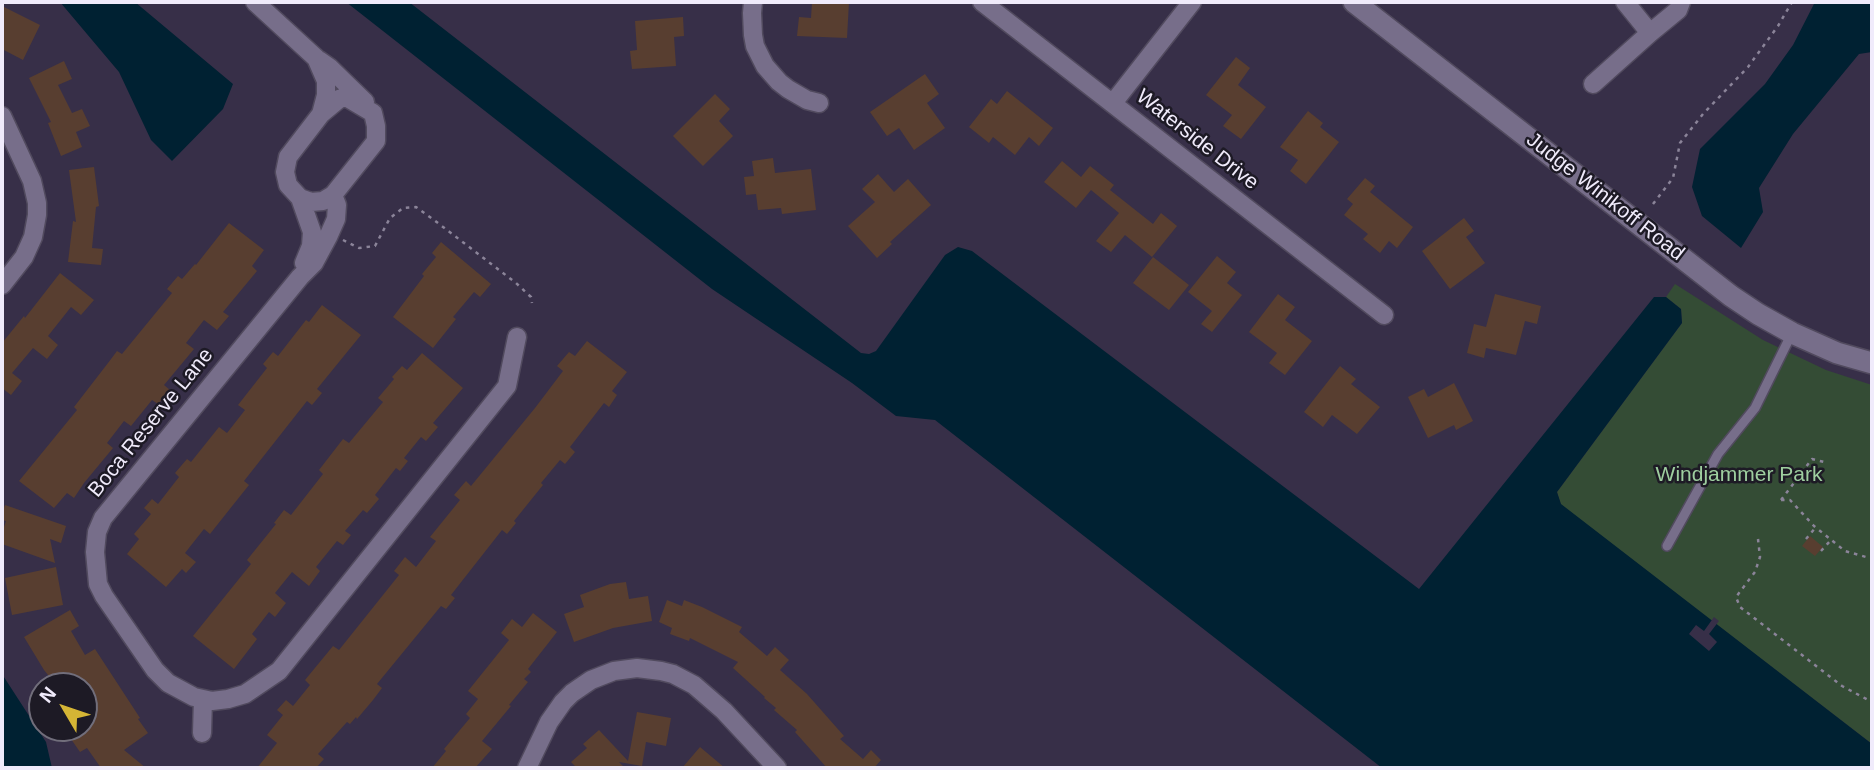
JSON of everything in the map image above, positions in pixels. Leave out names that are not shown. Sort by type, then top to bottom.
[{"type":"street","points":[[255,2],[364,101],[373,113],[376,126],[376,141],[333,195],[323,201],[311,202],[300,198]]},
{"type":"street","points":[[753,2],[753,35],[765,66],[788,89],[819,103]]},
{"type":"street","name":"Waterside Drive","points":[[982,2],[1384,315]]},
{"type":"street","points":[[1113,103],[1192,2]]},
{"type":"street","name":"Judge Winikoff Road","points":[[1354,2],[1731,296],[1792,333],[1838,353],[1872,363]]},
{"type":"street","points":[[1625,2],[1650,33]]},
{"type":"street","points":[[1593,84],[1678,10],[1681,2]]},
{"type":"street","points":[[316,58],[326,81],[327,95],[321,114]]},
{"type":"street","name":"Boca Reserve Lane","points":[[300,277],[311,246],[312,232],[300,198],[288,186],[285,172],[288,156],[321,114],[340,99],[346,97],[373,113]]},
{"type":"street","points":[[2,116],[32,181],[37,215],[33,237],[24,257],[2,285]]},
{"type":"street","name":"Boca Reserve Lane","points":[[333,195],[337,205],[336,219],[314,262],[103,518],[97,532],[98,584],[155,670],[169,683],[182,692],[212,701],[245,694],[279,671],[507,386],[517,337]]},
{"type":"street","points":[[527,768],[549,722],[572,693],[591,680],[614,671],[637,668],[673,674],[694,685],[724,711],[777,768]]},
{"type":"street","points":[[202,733],[203,699]]},
{"type":"lane","points":[[1667,546],[1718,454],[1755,408],[1792,333]]},
{"type":"path","points":[[1653,204],[1673,178],[1680,143],[1703,114],[1748,68],[1792,2]]},
{"type":"path","points":[[340,239],[359,248],[375,246],[390,218],[403,208],[416,208],[516,283],[531,297],[532,303]]},
{"type":"path","points":[[1824,462],[1812,459],[1781,500],[1790,500],[1830,540],[1845,551],[1872,556]]},
{"type":"path","points":[[1806,539],[1816,527]]},
{"type":"path","points":[[1758,539],[1760,557],[1755,572],[1736,597],[1740,607],[1842,686],[1872,702]]},
{"type":"path","points":[[1821,551],[1830,540]]},
{"type":"green space","name":"Windjammer Park","points":[[1675,284],[1763,340],[1826,370],[1872,385],[1872,744],[1561,505],[1557,492],[1682,323],[1681,309],[1666,297]]},
{"type":"water","points":[[60,2],[135,2],[233,84],[223,109],[172,161],[151,140],[119,72]]},
{"type":"water","points":[[346,2],[409,2],[861,353],[876,351],[945,255],[958,247],[972,251],[1419,589],[1654,297],[1666,297],[1681,309],[1682,323],[1557,492],[1561,504],[1872,744],[1872,768],[1382,768],[935,420],[896,416],[852,383],[712,289]]},
{"type":"water","points":[[1815,2],[1872,2],[1872,52],[1859,54],[1793,134],[1759,188],[1763,212],[1741,248],[1702,216],[1692,187],[1700,149],[1765,84],[1793,45]]},
{"type":"water","points":[[2,674],[28,714],[28,742],[46,742],[52,768],[2,768]]},
{"type":"pier","points":[[1714,617],[1719,621],[1709,634],[1717,642],[1709,651],[1689,634],[1696,625],[1704,631]]},
{"type":"building","points":[[812,2],[849,2],[847,38],[797,36],[799,17],[811,18]]},
{"type":"building","points":[[2,6],[40,25],[23,60],[2,49]]},
{"type":"building","points":[[683,17],[684,36],[674,37],[676,66],[632,69],[630,51],[637,50],[635,21]]},
{"type":"building","points":[[1236,57],[1250,68],[1238,85],[1266,107],[1241,139],[1223,126],[1232,115],[1206,95]]},
{"type":"building","points":[[64,61],[72,79],[58,85],[72,113],[82,109],[90,126],[76,132],[82,147],[61,156],[48,123],[51,122],[29,78]]},
{"type":"building","points":[[925,74],[939,94],[927,103],[945,128],[914,150],[899,128],[887,136],[870,112]]},
{"type":"building","points":[[1007,91],[1053,128],[1039,146],[1029,137],[1015,155],[993,137],[989,143],[969,127],[991,99],[997,104]]},
{"type":"building","points":[[715,94],[730,109],[719,121],[733,136],[703,166],[673,136]]},
{"type":"building","points":[[1308,111],[1323,123],[1320,127],[1339,142],[1306,184],[1290,171],[1298,160],[1280,147]]},
{"type":"building","points":[[773,158],[775,173],[811,169],[816,210],[782,214],[781,208],[758,210],[756,194],[746,195],[744,177],[754,176],[752,161]]},
{"type":"building","points":[[1062,161],[1081,177],[1090,166],[1114,185],[1110,190],[1153,224],[1161,213],[1177,226],[1152,257],[1125,235],[1111,252],[1096,241],[1119,213],[1091,190],[1076,208],[1044,182]]},
{"type":"building","points":[[94,167],[99,206],[96,207],[92,248],[103,249],[101,265],[68,262],[73,221],[76,222],[69,170]]},
{"type":"building","points":[[878,174],[894,192],[908,179],[931,205],[890,242],[892,244],[877,258],[848,226],[875,202],[862,189]]},
{"type":"building","points":[[1365,178],[1375,186],[1370,192],[1413,227],[1397,248],[1389,241],[1380,253],[1363,239],[1368,234],[1344,215],[1353,204],[1347,199]]},
{"type":"building","points":[[1464,218],[1474,231],[1466,237],[1485,263],[1450,289],[1422,251]]},
{"type":"building","points":[[229,223],[264,250],[252,266],[257,271],[223,312],[229,316],[217,330],[204,320],[186,343],[194,349],[164,385],[170,390],[158,404],[152,400],[131,426],[124,421],[107,443],[113,448],[74,498],[67,493],[54,508],[19,481],[77,410],[74,407],[117,351],[122,354],[172,293],[167,289],[178,276],[182,279],[196,265]]},
{"type":"building","points":[[441,242],[491,284],[480,297],[474,292],[453,317],[456,319],[433,348],[393,317],[424,276],[422,274],[436,257],[432,253]]},
{"type":"building","points":[[1217,256],[1236,272],[1227,283],[1242,295],[1212,332],[1201,324],[1212,311],[1188,292]]},
{"type":"building","points":[[1153,257],[1189,285],[1169,310],[1133,283]]},
{"type":"building","points":[[60,273],[94,300],[81,315],[71,307],[48,336],[58,345],[47,359],[33,348],[12,373],[22,381],[11,395],[2,388],[2,343]]},
{"type":"building","points":[[1278,294],[1295,307],[1285,320],[1312,341],[1285,375],[1269,363],[1277,353],[1249,332]]},
{"type":"building","points":[[1495,294],[1541,306],[1537,324],[1525,321],[1516,355],[1486,348],[1484,358],[1467,353],[1474,324],[1486,327]]},
{"type":"building","points":[[322,305],[361,335],[317,389],[322,393],[312,405],[307,401],[244,481],[249,485],[210,534],[204,529],[185,553],[196,562],[186,573],[182,569],[166,587],[127,554],[139,539],[134,534],[151,514],[144,508],[152,499],[158,504],[179,477],[175,473],[187,459],[191,462],[219,427],[227,433],[245,410],[238,405],[267,368],[263,364],[273,352],[278,356],[306,320],[309,322]]},
{"type":"building","points":[[587,341],[627,372],[612,391],[617,395],[609,407],[604,403],[570,447],[575,452],[565,464],[560,460],[507,534],[502,530],[451,595],[455,598],[446,609],[441,606],[377,684],[382,688],[357,719],[356,717],[350,724],[347,722],[318,754],[324,759],[316,768],[257,768],[277,743],[267,735],[283,715],[277,710],[286,700],[293,706],[310,685],[305,680],[333,646],[339,650],[399,575],[394,571],[405,557],[416,567],[436,541],[430,537],[460,500],[454,495],[466,481],[471,486],[563,371],[557,366],[569,352],[575,356]]},
{"type":"building","points":[[422,353],[463,388],[433,423],[438,427],[426,441],[421,437],[404,458],[408,461],[400,471],[396,468],[375,495],[379,499],[367,513],[363,510],[345,531],[351,535],[343,545],[337,541],[316,567],[320,571],[309,586],[292,572],[275,593],[286,603],[275,617],[269,612],[252,634],[257,639],[234,669],[193,636],[251,564],[247,560],[284,510],[291,515],[323,474],[319,470],[343,439],[349,443],[383,402],[378,398],[394,379],[392,377],[402,366],[407,370]]},
{"type":"building","points":[[1340,366],[1356,379],[1351,384],[1380,407],[1357,434],[1332,415],[1323,427],[1304,412]]},
{"type":"building","points":[[1454,383],[1473,421],[1456,430],[1454,425],[1428,438],[1408,397],[1424,389],[1428,397]]},
{"type":"building","points":[[5,505],[66,526],[61,543],[50,539],[55,563],[2,544],[6,521],[2,520],[2,513]]},
{"type":"building","points":[[1810,536],[1823,547],[1815,556],[1802,546]]},
{"type":"building","points":[[56,567],[63,605],[12,615],[5,578]]},
{"type":"building","points":[[626,582],[629,599],[648,596],[652,621],[613,628],[574,642],[564,614],[584,607],[580,595],[610,584]]},
{"type":"building","points":[[667,600],[682,606],[684,600],[742,627],[739,632],[767,656],[775,647],[789,660],[780,670],[807,694],[844,736],[840,739],[863,759],[871,750],[881,760],[874,768],[827,768],[795,732],[797,730],[733,668],[738,662],[690,638],[689,641],[670,634],[672,628],[659,622]]},
{"type":"building","points":[[70,610],[79,626],[71,631],[85,655],[95,649],[148,733],[124,750],[146,768],[101,768],[87,748],[80,752],[73,742],[98,742],[98,672],[46,672],[24,637]]},
{"type":"building","points":[[533,613],[557,632],[528,669],[531,672],[524,679],[528,682],[482,741],[492,749],[475,768],[432,768],[470,718],[466,714],[478,699],[468,691],[509,640],[501,633],[512,619],[522,627]]},
{"type":"building","points":[[637,712],[671,718],[666,746],[646,742],[642,766],[619,762],[625,768],[577,768],[571,762],[587,748],[583,744],[599,730],[628,761]]},
{"type":"building","points":[[700,747],[725,768],[682,768]]}]
